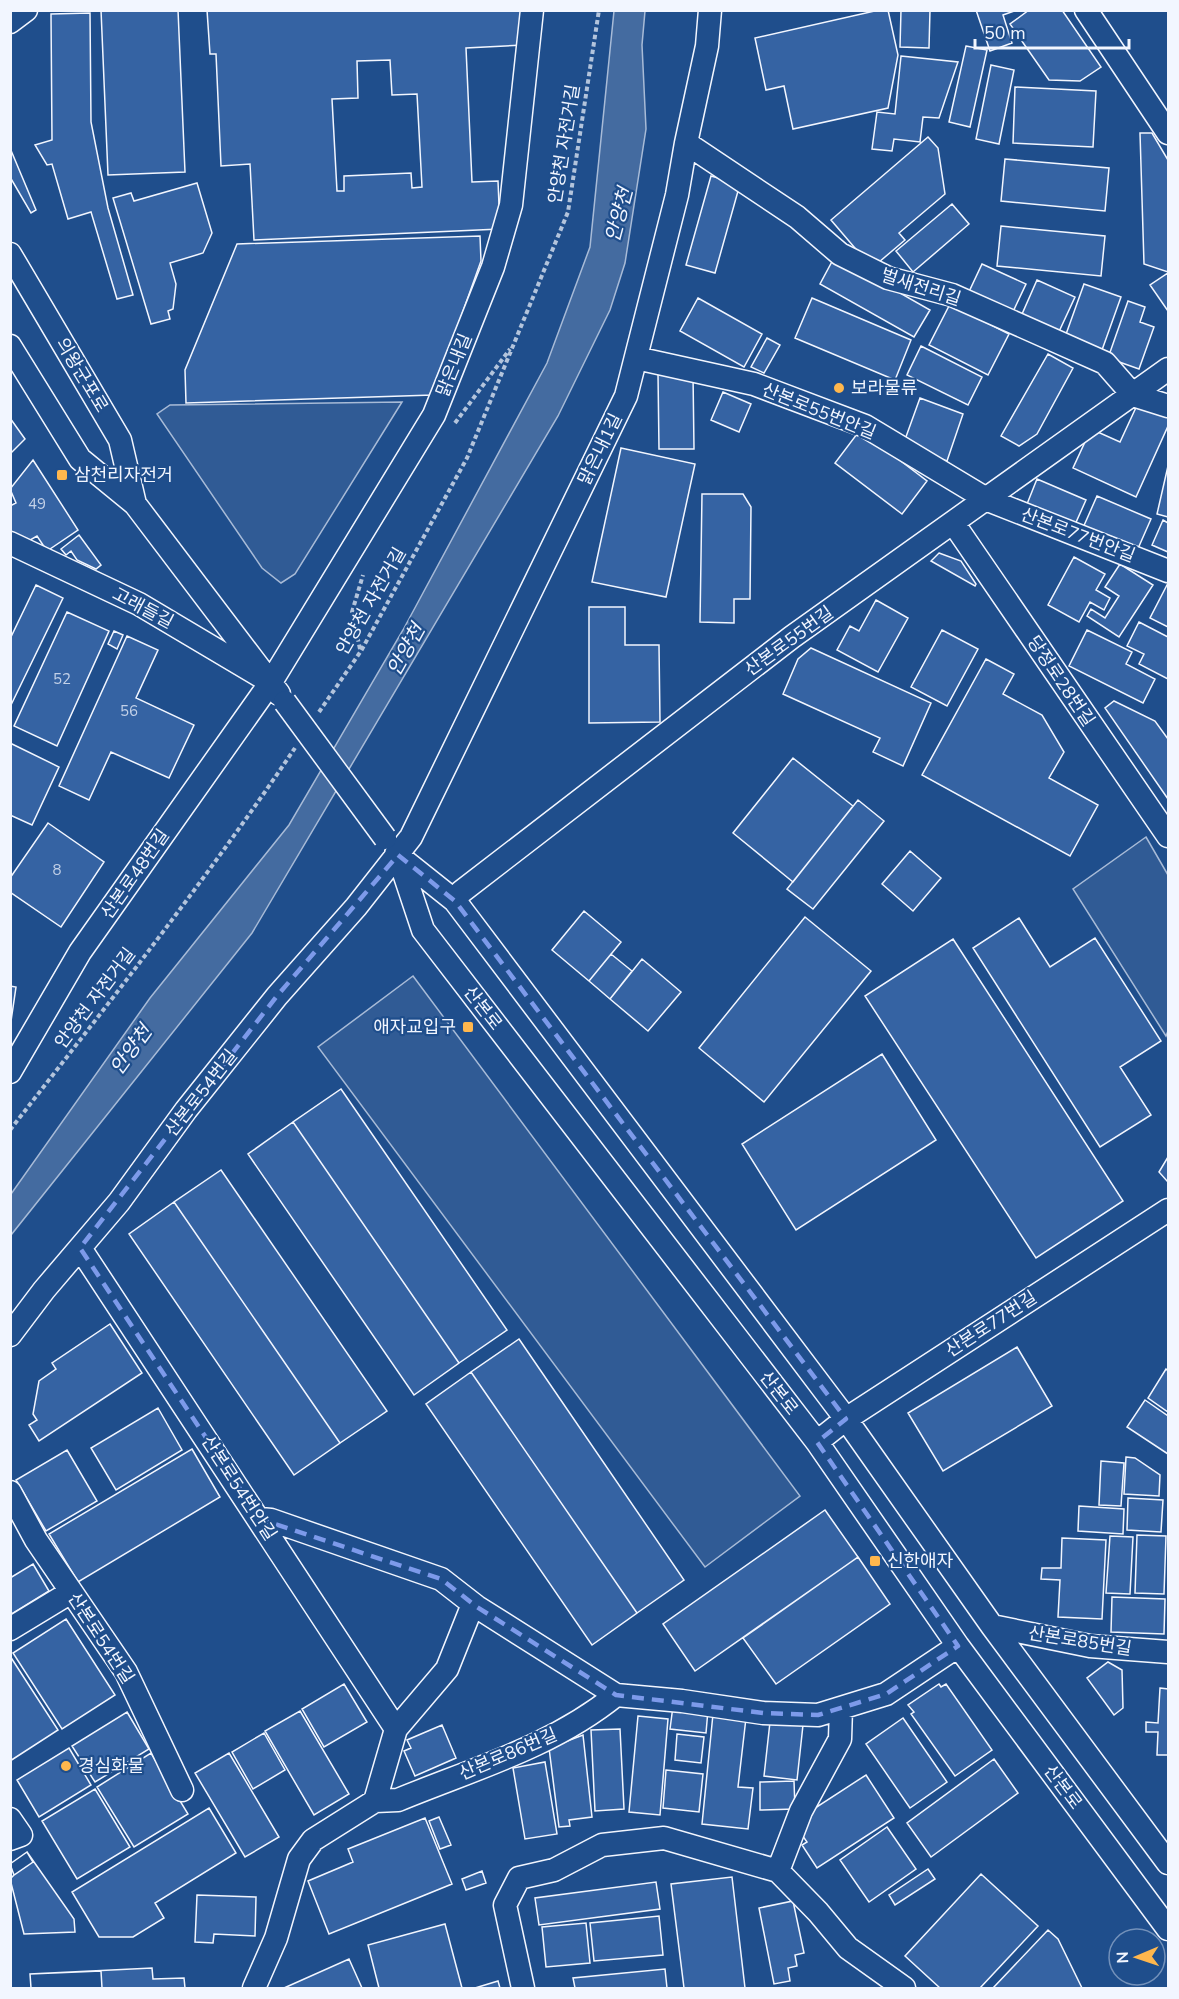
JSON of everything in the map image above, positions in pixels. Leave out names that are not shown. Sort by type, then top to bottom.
[{"type":"street","points":[[10,22],[26,10]]},
{"type":"street","name":"맑은내길","points":[[271,682],[434,415],[493,267],[511,205],[532,10]]},
{"type":"street","name":"맑은내1길","points":[[391,847],[411,837],[626,396],[677,195],[707,46],[710,10]]},
{"type":"street","points":[[1086,10],[1168,133]]},
{"type":"street","name":"벌새전리길","points":[[686,143],[797,217],[840,254],[888,278],[952,295],[1105,363],[1133,395]]},
{"type":"street","name":"의왕군포로","points":[[10,254],[120,440],[135,504]]},
{"type":"street","name":"의왕군포로","points":[[10,346],[80,459],[135,504],[271,682],[391,847]]},
{"type":"street","name":"산본로55번안길","points":[[636,358],[754,384],[865,426],[988,500]]},
{"type":"street","name":"산본로55번길","points":[[455,901],[461,892],[792,637],[988,500],[1168,369]]},
{"type":"street","points":[[1133,395],[1168,406]]},
{"type":"street","name":"산본로77번안길","points":[[988,500],[1168,571]]},
{"type":"street","name":"당정로28번길","points":[[954,524],[1168,836]]},
{"type":"street","name":"고래들길","points":[[10,543],[139,604],[271,682]]},
{"type":"street","name":"산본로48번길","points":[[10,1072],[80,952],[271,682]]},
{"type":"street","name":"산본로","points":[[391,847],[455,901],[846,1419],[992,1626],[1168,1863]]},
{"type":"street","name":"산본로","points":[[391,847],[423,930],[817,1442],[958,1646],[1168,1929]]},
{"type":"street","name":"산본로54번길","points":[[10,1335],[119,1202],[186,1110],[391,847]]},
{"type":"street","name":"산본로77번길","points":[[817,1442],[846,1419],[1168,1210]]},
{"type":"street","name":"산본로54번안길","points":[[80,1248],[396,1729]]},
{"type":"street","name":"산본로54번길","points":[[10,1492],[36,1540],[126,1672],[182,1790]]},
{"type":"street","points":[[260,1519],[271,1520],[441,1579],[472,1604],[616,1695],[682,1701],[763,1713],[818,1715],[886,1694],[958,1646]]},
{"type":"street","points":[[10,1629],[71,1592]]},
{"type":"street","points":[[375,1801],[396,1729],[447,1669],[472,1604]]},
{"type":"street","name":"산본로85번길","points":[[992,1626],[1090,1646],[1168,1652]]},
{"type":"street","name":"산본로86번길","points":[[254,1989],[276,1938],[299,1859],[313,1840],[375,1801],[398,1800],[548,1741],[595,1713],[616,1695]]},
{"type":"street","points":[[778,1871],[801,1811],[840,1739],[841,1708]]},
{"type":"street","points":[[10,1819],[21,1835],[10,1839]]},
{"type":"street","points":[[523,1989],[505,1905],[519,1878],[554,1870],[602,1845],[664,1838],[778,1871],[818,1912],[848,1948],[904,1989]]},
{"type":"path","name":"안양천 자전거길","points":[[316,717],[361,651],[467,458],[568,212],[599,10]]},
{"type":"path","name":"안양천 자전거길","points":[[10,1130],[259,802],[297,745]]},
{"type":"highlighted area","points":[[398,855],[455,901],[846,1419],[817,1442],[958,1646],[886,1694],[818,1715],[763,1713],[616,1695],[477,1607],[441,1579],[260,1519],[80,1248],[277,996]]},
{"type":"shaded area","points":[[402,402],[295,574],[281,583],[262,568],[157,414],[170,405]]},
{"type":"shaded area","points":[[1146,837],[1168,875],[1168,1031],[1166,1036],[1073,889]]},
{"type":"shaded area","points":[[413,976],[800,1496],[705,1567],[318,1047]]},
{"type":"water","name":"안양천","points":[[614,11],[645,11],[642,45],[646,129],[625,263],[610,310],[558,416],[252,933],[11,1235],[11,1194],[150,998],[289,825],[403,630],[547,363],[590,247]]},
{"type":"building","points":[[101,10],[178,10],[185,172],[108,175]]},
{"type":"building","points":[[207,10],[523,10],[524,45],[466,48],[472,182],[498,181],[500,229],[254,240],[250,164],[221,166],[216,54],[210,54]],"holes":[[[390,60],[392,95],[417,94],[422,187],[412,188],[411,173],[344,176],[344,191],[337,191],[332,99],[358,98],[357,61]]]},
{"type":"building","points":[[879,10],[888,10],[898,55],[888,108],[793,129],[784,86],[766,90],[755,38]]},
{"type":"building","points":[[901,10],[930,10],[929,48],[900,47]]},
{"type":"building","points":[[976,10],[1017,10],[1003,15],[1012,43],[990,51]]},
{"type":"building","points":[[1029,10],[1062,10],[1101,67],[1080,81],[1049,80],[1010,24]]},
{"type":"building","points":[[90,13],[91,122],[108,208],[133,295],[117,299],[91,212],[68,219],[52,164],[47,165],[35,145],[52,140],[51,14]]},
{"type":"building","points":[[966,46],[987,50],[970,127],[949,122]]},
{"type":"building","points":[[901,56],[958,62],[939,118],[923,117],[920,142],[894,139],[892,151],[872,149],[877,112],[895,114]]},
{"type":"building","points":[[991,65],[1014,70],[999,144],[976,139]]},
{"type":"building","points":[[1015,87],[1096,91],[1093,147],[1013,143]]},
{"type":"building","points":[[1140,133],[1152,133],[1168,160],[1168,272],[1144,264]]},
{"type":"building","points":[[928,137],[938,148],[945,194],[899,233],[905,240],[872,268],[831,220]]},
{"type":"building","points":[[10,148],[36,210],[31,213],[10,177]]},
{"type":"building","points":[[1005,159],[1109,168],[1105,211],[1001,201]]},
{"type":"building","points":[[711,176],[740,184],[715,273],[686,265]]},
{"type":"building","points":[[197,183],[212,233],[203,253],[170,263],[176,284],[173,309],[168,311],[170,319],[151,324],[113,198],[131,193],[134,201]]},
{"type":"building","points":[[952,204],[969,224],[913,272],[896,251]]},
{"type":"building","points":[[1001,226],[1105,236],[1101,276],[997,266]]},
{"type":"building","points":[[480,236],[481,261],[433,395],[186,403],[185,370],[237,244]]},
{"type":"building","points":[[835,256],[930,310],[914,337],[820,284]]},
{"type":"building","points":[[982,264],[1026,284],[1011,316],[967,296]]},
{"type":"building","points":[[1168,273],[1168,311],[1150,285]]},
{"type":"building","points":[[1037,280],[1075,297],[1056,338],[1019,321]]},
{"type":"building","points":[[1084,284],[1121,297],[1102,350],[1065,337]]},
{"type":"building","points":[[698,298],[762,334],[744,367],[680,331]]},
{"type":"building","points":[[812,298],[911,340],[895,380],[795,338]]},
{"type":"building","points":[[1128,301],[1145,307],[1140,322],[1154,327],[1139,369],[1108,358]]},
{"type":"building","points":[[950,304],[1009,334],[988,375],[929,345]]},
{"type":"building","points":[[767,338],[780,345],[764,373],[751,367]]},
{"type":"building","points":[[921,346],[982,377],[968,405],[907,375]]},
{"type":"building","points":[[1048,354],[1073,368],[1037,434],[1019,446],[1001,436]]},
{"type":"building","points":[[658,374],[693,374],[694,449],[659,449]]},
{"type":"building","points":[[723,392],[751,404],[739,432],[711,420]]},
{"type":"building","points":[[920,398],[963,414],[947,461],[903,445]]},
{"type":"building","points":[[1139,401],[1168,415],[1168,426],[1136,497],[1073,468],[1091,429],[1120,442]]},
{"type":"building","points":[[10,418],[25,439],[10,454]]},
{"type":"building","points":[[860,430],[927,481],[902,514],[835,463]]},
{"type":"building","points":[[621,448],[695,464],[666,597],[592,582]]},
{"type":"building","points":[[33,460],[78,530],[47,551],[37,536],[25,543],[15,539],[10,531],[10,506],[16,503],[10,489]]},
{"type":"building","points":[[1168,466],[1168,517],[1157,514]]},
{"type":"building","points":[[1037,479],[1086,500],[1073,529],[1025,509]]},
{"type":"building","points":[[702,494],[743,494],[751,507],[750,599],[734,599],[734,623],[700,622]]},
{"type":"building","points":[[1097,496],[1151,519],[1136,553],[1082,530]]},
{"type":"building","points":[[1163,520],[1168,523],[1168,552],[1152,545]]},
{"type":"building","points":[[79,535],[101,565],[96,569],[77,560],[71,551],[66,555],[61,549]]},
{"type":"building","points":[[939,553],[961,561],[976,584],[975,586],[931,561]]},
{"type":"building","points":[[1074,557],[1105,574],[1096,590],[1110,598],[1104,610],[1090,602],[1079,622],[1048,605]]},
{"type":"building","points":[[1120,564],[1153,585],[1119,637],[1087,616],[1091,609],[1105,618],[1119,596],[1105,587]]},
{"type":"building","points":[[1168,583],[1168,627],[1150,618]]},
{"type":"building","points":[[36,585],[63,598],[10,707],[10,639]]},
{"type":"building","points":[[876,600],[908,618],[878,672],[837,650],[850,626],[859,631]]},
{"type":"building","points":[[589,607],[625,607],[625,645],[659,645],[660,722],[589,723]]},
{"type":"building","points":[[67,612],[109,631],[57,746],[14,726]]},
{"type":"building","points":[[1139,622],[1168,637],[1168,679],[1139,664],[1144,654],[1127,646]]},
{"type":"building","points":[[942,630],[978,649],[947,706],[911,687]]},
{"type":"building","points":[[1087,630],[1132,652],[1126,664],[1155,679],[1143,703],[1069,666]]},
{"type":"building","points":[[114,631],[123,635],[117,649],[108,644]]},
{"type":"building","points":[[127,636],[158,650],[136,698],[194,725],[169,778],[111,752],[89,800],[59,786]]},
{"type":"building","points":[[811,648],[931,703],[903,766],[873,752],[880,738],[783,694],[798,659]]},
{"type":"building","points":[[986,659],[1014,674],[1003,694],[1042,715],[1064,752],[1049,778],[1098,805],[1070,856],[922,775]]},
{"type":"building","points":[[1114,701],[1155,721],[1168,739],[1168,799],[1105,708]]},
{"type":"building","points":[[10,743],[59,767],[32,825],[10,815]]},
{"type":"building","points":[[793,758],[853,806],[793,882],[733,833]]},
{"type":"building","points":[[858,800],[884,821],[813,909],[787,889]]},
{"type":"building","points":[[48,823],[104,862],[61,927],[10,892],[10,878]]},
{"type":"building","points":[[910,851],[941,878],[913,911],[882,884]]},
{"type":"building","points":[[584,911],[621,942],[589,981],[552,950]]},
{"type":"building","points":[[805,917],[871,971],[764,1102],[699,1048]]},
{"type":"building","points":[[1019,918],[1050,967],[1095,938],[1161,1041],[1120,1067],[1151,1115],[1100,1147],[973,948]]},
{"type":"building","points":[[953,939],[1123,1201],[1036,1258],[865,996]]},
{"type":"building","points":[[611,954],[632,971],[610,999],[589,981]]},
{"type":"building","points":[[642,959],[681,992],[648,1031],[610,999]]},
{"type":"building","points":[[10,986],[16,987],[10,1028]]},
{"type":"building","points":[[882,1054],[936,1140],[796,1230],[742,1144]]},
{"type":"building","points":[[341,1089],[507,1330],[459,1363],[293,1122]]},
{"type":"building","points":[[293,1122],[459,1363],[414,1395],[248,1154]]},
{"type":"building","points":[[1168,1157],[1168,1180],[1167,1181],[1159,1172]]},
{"type":"building","points":[[221,1170],[387,1411],[340,1443],[174,1202]]},
{"type":"building","points":[[174,1202],[340,1443],[294,1475],[129,1234]]},
{"type":"building","points":[[110,1324],[142,1373],[39,1441],[29,1425],[37,1420],[33,1414],[39,1381],[56,1369],[52,1363]]},
{"type":"building","points":[[519,1339],[684,1580],[637,1613],[471,1372]]},
{"type":"building","points":[[1017,1347],[1052,1406],[943,1471],[908,1413]]},
{"type":"building","points":[[1166,1369],[1168,1371],[1168,1412],[1148,1398]]},
{"type":"building","points":[[471,1372],[637,1613],[592,1645],[426,1404]]},
{"type":"building","points":[[1145,1400],[1168,1416],[1168,1454],[1127,1427]]},
{"type":"building","points":[[158,1408],[182,1450],[116,1490],[91,1448]]},
{"type":"building","points":[[192,1449],[220,1497],[78,1582],[49,1534]]},
{"type":"building","points":[[67,1450],[97,1501],[46,1531],[16,1480]]},
{"type":"building","points":[[1126,1457],[1135,1458],[1160,1475],[1159,1496],[1124,1494]]},
{"type":"building","points":[[1101,1461],[1124,1463],[1121,1506],[1099,1505]]},
{"type":"building","points":[[1128,1498],[1163,1500],[1161,1532],[1127,1530]]},
{"type":"building","points":[[1079,1506],[1124,1509],[1123,1534],[1078,1531]]},
{"type":"building","points":[[825,1510],[858,1557],[695,1671],[663,1624]]},
{"type":"building","points":[[1137,1535],[1166,1536],[1164,1594],[1135,1593]]},
{"type":"building","points":[[1110,1536],[1133,1537],[1130,1594],[1106,1593]]},
{"type":"building","points":[[1062,1538],[1106,1540],[1102,1619],[1058,1617],[1060,1580],[1041,1579],[1042,1568],[1061,1568]]},
{"type":"building","points":[[858,1557],[890,1604],[776,1684],[743,1638]]},
{"type":"building","points":[[33,1564],[49,1591],[10,1615],[10,1578]]},
{"type":"building","points":[[1112,1597],[1165,1599],[1164,1634],[1111,1632]]},
{"type":"building","points":[[66,1619],[115,1695],[62,1729],[13,1653]]},
{"type":"building","points":[[10,1656],[58,1730],[10,1761]]},
{"type":"building","points":[[1108,1662],[1122,1670],[1123,1708],[1114,1715],[1087,1678]]},
{"type":"building","points":[[344,1684],[367,1722],[324,1747],[302,1709]]},
{"type":"building","points":[[939,1684],[941,1687],[946,1684],[992,1750],[955,1776],[911,1714],[914,1712],[908,1705]]},
{"type":"building","points":[[1160,1688],[1168,1689],[1168,1755],[1157,1755],[1158,1732],[1146,1732],[1146,1722],[1158,1723]]},
{"type":"building","points":[[673,1706],[708,1710],[706,1733],[670,1729]]},
{"type":"building","points":[[300,1711],[349,1794],[314,1815],[265,1731]]},
{"type":"building","points":[[127,1712],[149,1749],[95,1782],[72,1746]]},
{"type":"building","points":[[713,1714],[746,1718],[738,1787],[753,1788],[748,1829],[702,1824]]},
{"type":"building","points":[[638,1716],[668,1719],[660,1815],[629,1812]]},
{"type":"building","points":[[903,1718],[947,1782],[910,1808],[866,1744]]},
{"type":"building","points":[[770,1722],[803,1725],[797,1780],[764,1776]]},
{"type":"building","points":[[442,1725],[456,1758],[415,1776],[404,1751],[411,1748],[407,1740]]},
{"type":"building","points":[[620,1729],[624,1809],[595,1811],[591,1730]]},
{"type":"building","points":[[264,1733],[285,1770],[253,1789],[232,1752]]},
{"type":"building","points":[[677,1734],[704,1737],[701,1763],[675,1760]]},
{"type":"building","points":[[583,1735],[592,1817],[569,1820],[570,1826],[559,1827],[549,1748]]},
{"type":"building","points":[[69,1748],[91,1785],[39,1817],[17,1780]]},
{"type":"building","points":[[151,1753],[188,1814],[134,1847],[97,1787]]},
{"type":"building","points":[[229,1753],[279,1837],[245,1857],[195,1773]]},
{"type":"building","points":[[994,1759],[1018,1793],[931,1857],[907,1823]]},
{"type":"building","points":[[545,1762],[557,1834],[525,1839],[513,1768]]},
{"type":"building","points":[[666,1770],[703,1774],[699,1812],[663,1808]]},
{"type":"building","points":[[866,1775],[894,1818],[817,1868],[802,1845],[807,1842],[802,1835],[812,1810]]},
{"type":"building","points":[[794,1781],[795,1809],[760,1810],[760,1782]]},
{"type":"building","points":[[95,1789],[130,1847],[77,1879],[42,1821]]},
{"type":"building","points":[[209,1808],[236,1853],[155,1903],[164,1918],[133,1937],[99,1937],[72,1892]]},
{"type":"building","points":[[439,1817],[451,1845],[440,1849],[429,1821]]},
{"type":"building","points":[[425,1818],[452,1884],[329,1934],[308,1881],[353,1862],[348,1849]]},
{"type":"building","points":[[887,1827],[916,1869],[869,1902],[840,1860]]},
{"type":"building","points":[[27,1852],[33,1862],[14,1875],[10,1864]]},
{"type":"building","points":[[27,1852],[74,1919],[75,1932],[24,1934],[10,1879],[14,1875],[10,1864]]},
{"type":"building","points":[[928,1869],[935,1879],[895,1905],[889,1895]]},
{"type":"building","points":[[482,1871],[486,1883],[466,1890],[462,1879]]},
{"type":"building","points":[[981,1874],[1038,1926],[980,1988],[940,1988],[905,1956]]},
{"type":"building","points":[[732,1877],[745,1988],[684,1988],[671,1884]]},
{"type":"building","points":[[656,1882],[660,1909],[539,1925],[535,1898]]},
{"type":"building","points":[[197,1895],[256,1897],[255,1936],[214,1934],[213,1943],[195,1942]]},
{"type":"building","points":[[793,1901],[804,1953],[795,1955],[797,1966],[788,1968],[790,1981],[774,1984],[759,1908]]},
{"type":"building","points":[[659,1916],[663,1955],[594,1961],[590,1923]]},
{"type":"building","points":[[586,1923],[590,1963],[546,1967],[542,1927]]},
{"type":"building","points":[[445,1924],[462,1988],[379,1988],[368,1945]]},
{"type":"building","points":[[1048,1930],[1058,1939],[1082,1988],[993,1988]]},
{"type":"building","points":[[349,1959],[362,1988],[284,1988]]},
{"type":"building","points":[[152,1968],[153,1979],[184,1978],[185,1988],[31,1988],[30,1974]]},
{"type":"building","points":[[665,1969],[667,1988],[575,1988],[573,1978]]},
{"type":"building","points":[[101,1971],[102,1988],[31,1988],[30,1974]]},
{"type":"building","points":[[498,1981],[500,1988],[475,1988]]},
{"type":"place","name":"보라물류","points":[[839,388]]},
{"type":"place","name":"삼천리자전거","points":[[62,475]]},
{"type":"place","name":"애자교입구","points":[[468,1027]]},
{"type":"place","name":"신한애자","points":[[875,1561]]},
{"type":"place","name":"경심화물","points":[[66,1766]]}]
